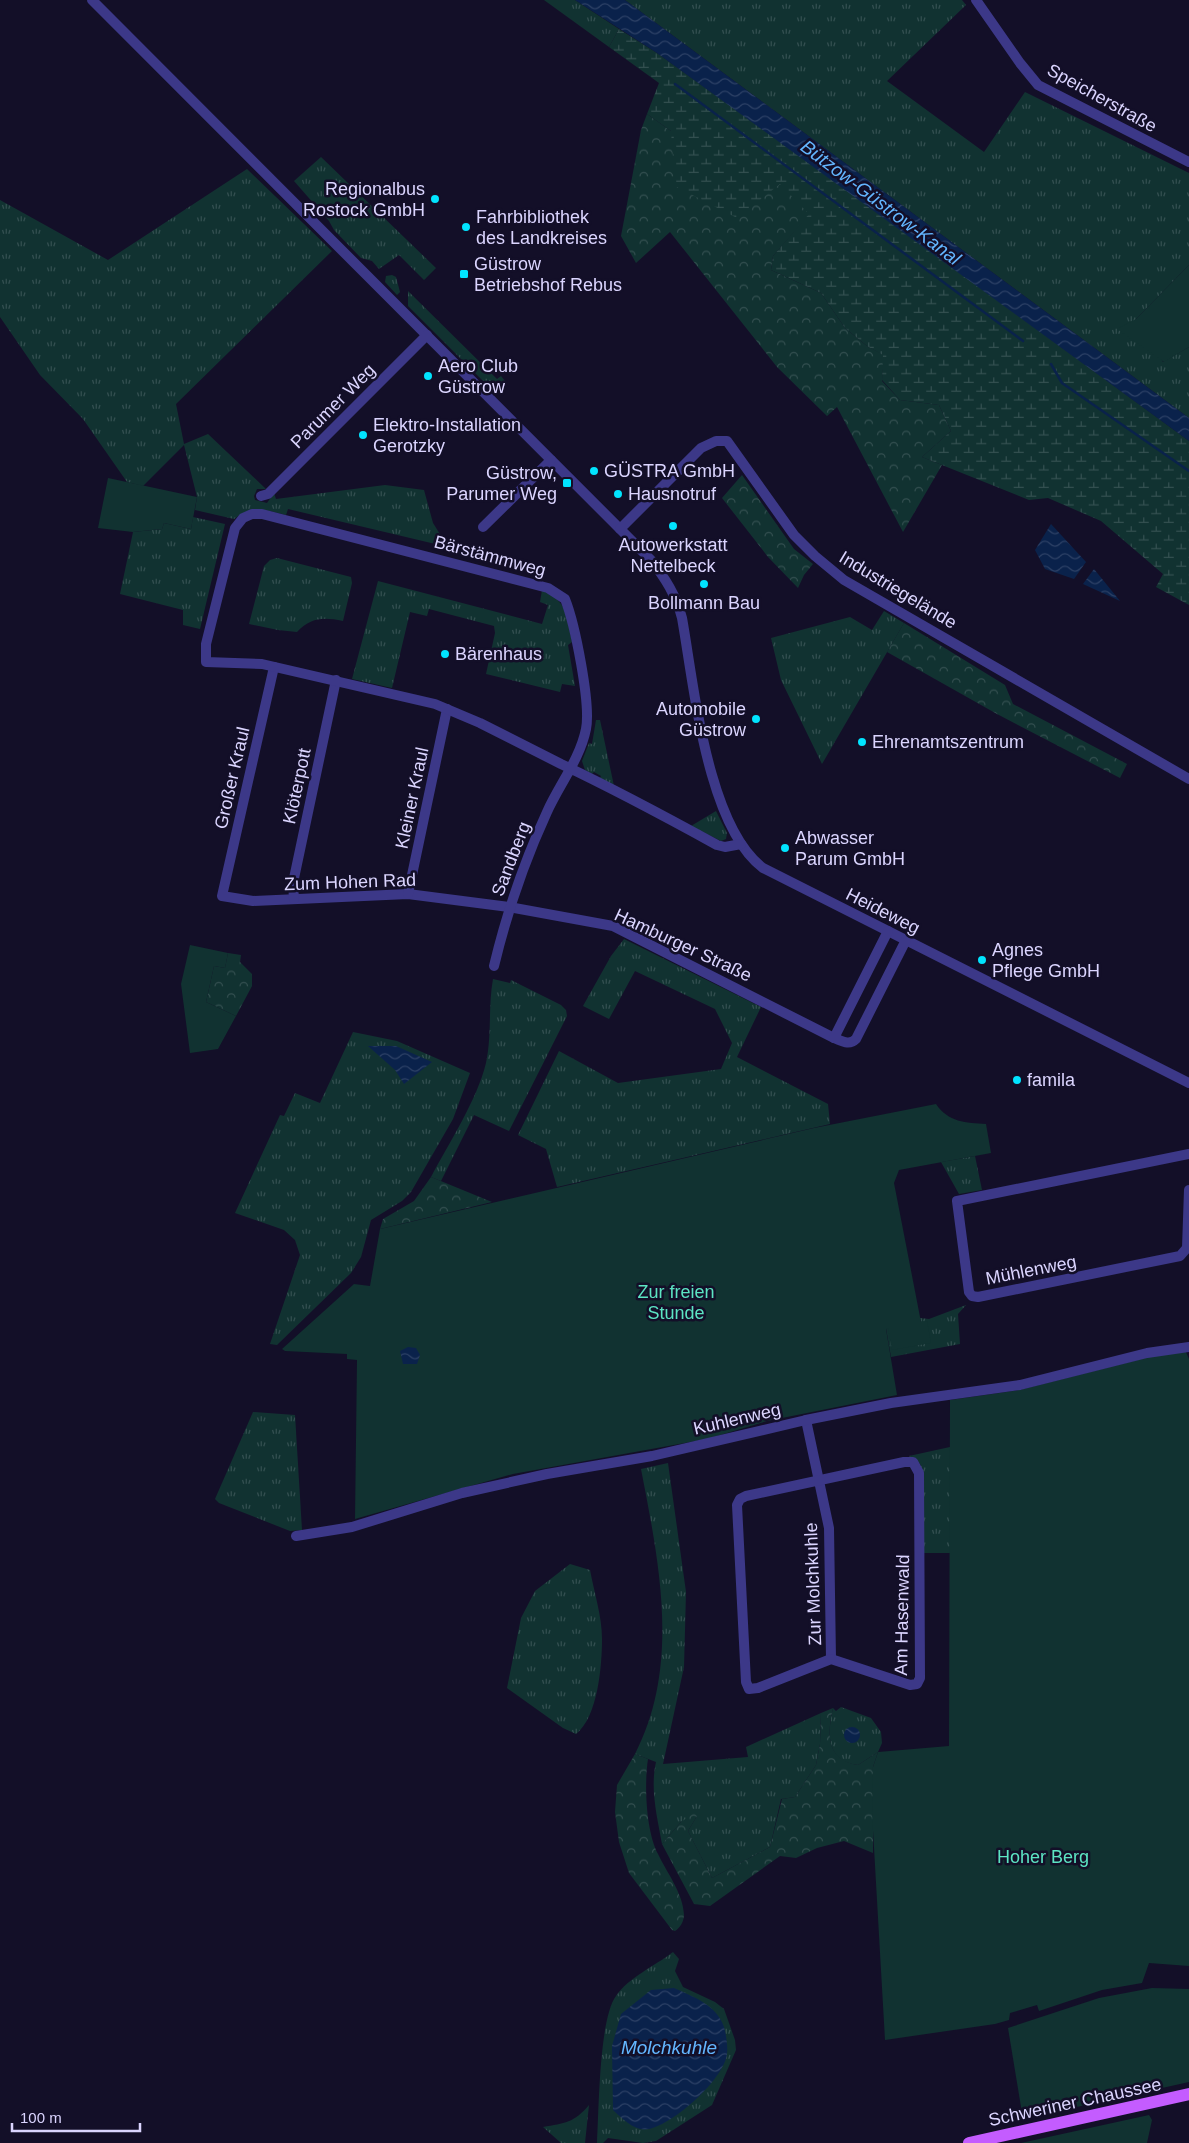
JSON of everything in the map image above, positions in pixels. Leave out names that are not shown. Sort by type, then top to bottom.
[{"type":"main road","name":"Schweriner Chaussee","points":[[969,2143],[1189,2094]]},
{"type":"street","points":[[92,0],[651,560],[675,597],[682,618],[714,787],[741,844],[725,847],[717,845],[570,768]]},
{"type":"street","name":"Speicherstraße","points":[[976,0],[1020,63],[1038,85],[1189,162]]},
{"type":"street","name":"Parumer Weg","points":[[261,496],[268,494],[426,335]]},
{"type":"street","name":"Industriegelände","points":[[620,529],[701,448],[716,441],[727,441],[794,535],[815,556],[844,580],[1189,778]]},
{"type":"street","points":[[483,527],[551,460]]},
{"type":"street","name":"Bärstämmweg","points":[[252,514],[262,514],[548,588],[565,599],[568,607],[587,701],[586,730],[578,753],[570,768],[447,709],[336,680],[247,662],[206,662],[206,644],[235,528],[238,522],[252,514]]},
{"type":"street","name":"Großer Kraul","points":[[222,896],[274,667]]},
{"type":"street","name":"Klöterpott","points":[[294,900],[293,883],[336,680]]},
{"type":"street","name":"Kleiner Kraul","points":[[408,894],[447,709]]},
{"type":"street","name":"Sandberg","points":[[494,966],[509,907],[538,832],[570,768]]},
{"type":"street","name":"Heideweg","points":[[741,844],[763,868],[1189,1083]]},
{"type":"street","name":"Zum Hohen Rad","points":[[222,896],[253,901],[408,894],[509,907]]},
{"type":"street","name":"Hamburger Straße","points":[[509,907],[613,926],[834,1038]]},
{"type":"street","points":[[888,931],[834,1038],[846,1043],[856,1039],[906,940]]},
{"type":"street","name":"Mühlenweg","points":[[1189,1154],[957,1201],[969,1292],[972,1296],[978,1297],[1180,1256],[1187,1248],[1189,1190]]},
{"type":"street","name":"Kuhlenweg","points":[[296,1536],[352,1527],[462,1493],[547,1474],[652,1456],[806,1420],[890,1403],[1020,1385],[1147,1353],[1189,1347]]},
{"type":"street","name":"Zur Molchkuhle","points":[[806,1420],[829,1528],[832,1659]]},
{"type":"street","name":"Am Hasenwald","points":[[904,1462],[913,1462],[919,1473],[920,1678],[917,1684],[910,1685],[832,1659],[758,1688],[749,1689],[746,1682],[737,1505],[740,1499],[746,1496],[820,1481],[904,1462]]},
{"type":"green space","points":[[544,0],[575,0],[619,29],[609,47]]},
{"type":"green space","points":[[625,0],[962,0],[966,5],[887,81],[984,152],[1025,92],[1189,173],[1189,265],[1136,319],[1163,362],[1189,347],[1189,418]]},
{"type":"green space","points":[[619,29],[657,53],[861,200],[1189,441],[1189,605],[1156,587],[1163,574],[1101,521],[1048,498],[1029,500],[922,457],[951,431],[939,405],[900,400],[882,380],[883,355],[867,346],[845,328],[821,293],[771,270],[773,256],[809,214],[780,184],[737,218],[675,186],[671,131],[647,114],[659,83],[609,47]]},
{"type":"green space","points":[[647,114],[671,131],[780,183],[810,214],[773,256],[771,270],[821,293],[845,328],[867,346],[884,355],[882,381],[900,400],[939,405],[951,431],[922,457],[942,465],[903,532],[837,407],[827,416],[777,367],[670,232],[636,263],[621,236],[641,130]]},
{"type":"green space","points":[[321,157],[436,268],[424,280],[399,255],[379,269],[372,261],[361,258],[334,230],[329,221],[294,181]]},
{"type":"green space","points":[[247,169],[332,251],[176,404],[184,444],[208,434],[266,489],[257,489],[254,496],[255,500],[267,503],[274,493],[276,499],[385,485],[424,490],[433,523],[448,547],[288,509],[286,515],[265,510],[253,510],[234,519],[195,510],[197,497],[184,445],[143,486],[127,482],[83,419],[40,375],[0,317],[0,200],[108,260]]},
{"type":"green space","points":[[1189,265],[1189,347],[1164,362],[1117,329],[1136,319]]},
{"type":"green space","points":[[392,275],[396,277],[400,292],[397,295],[385,282],[386,276]]},
{"type":"green space","points":[[408,291],[497,379],[501,376],[505,381],[497,389],[492,390],[408,306]]},
{"type":"green space","points":[[742,475],[794,549],[813,564],[804,575],[798,588],[768,557],[722,498]]},
{"type":"green space","points":[[108,478],[197,497],[191,529],[164,523],[162,529],[133,532],[98,528]]},
{"type":"green space","points":[[193,517],[225,524],[200,629],[183,625],[183,610],[120,594],[133,532],[162,529],[164,523],[191,529]]},
{"type":"green space","points":[[277,558],[351,577],[352,583],[343,621],[318,619],[307,623],[297,632],[249,624],[264,566],[270,560]]},
{"type":"green space","points":[[378,581],[542,624],[548,605],[540,602],[542,590],[551,594],[562,605],[567,617],[572,642],[568,645],[575,686],[562,684],[560,692],[486,674],[495,633],[494,626],[429,609],[427,616],[410,612],[392,688],[352,679]]},
{"type":"green space","points":[[884,611],[904,623],[822,764],[781,680],[771,638],[850,617],[872,630]]},
{"type":"green space","points":[[904,623],[1005,685],[1013,704],[1127,764],[1120,778],[997,714],[887,652]]},
{"type":"green space","points":[[596,720],[600,720],[614,786],[594,772],[592,774],[585,770],[582,761],[589,743],[592,744]]},
{"type":"green space","points":[[716,811],[727,833],[726,839],[721,841],[691,826]]},
{"type":"green space","points":[[624,939],[761,1007],[737,1057],[828,1104],[830,1124],[557,1187],[546,1149],[518,1135],[559,1051],[618,1083],[721,1069],[732,1043],[715,1009],[635,971],[609,1019],[583,1006],[611,956]]},
{"type":"green space","points":[[190,945],[228,953],[225,968],[214,966],[206,1002],[236,1016],[218,1049],[190,1053],[181,984]]},
{"type":"green space","points":[[228,953],[241,955],[240,962],[252,974],[252,986],[236,1016],[206,1002],[214,966],[225,968]]},
{"type":"green space","points":[[493,979],[510,983],[511,980],[561,1005],[566,1010],[567,1016],[509,1131],[474,1115],[441,1181],[431,1177],[476,1092],[486,1063]]},
{"type":"green space","points":[[353,1032],[397,1041],[470,1073],[453,1119],[411,1192],[402,1201],[371,1220],[361,1257],[351,1273],[277,1345],[270,1344],[300,1255],[295,1240],[284,1230],[235,1213],[280,1115],[284,1116],[295,1093],[320,1103]]},
{"type":"green space","name":"Zur freien Stunde","points":[[936,1104],[946,1115],[952,1118],[965,1122],[986,1124],[991,1153],[899,1170],[894,1183],[921,1322],[927,1321],[931,1343],[892,1350],[888,1328],[886,1329],[897,1395],[767,1421],[707,1439],[513,1474],[355,1519],[357,1360],[347,1359],[347,1354],[285,1351],[282,1349],[354,1284],[370,1286],[380,1229],[814,1128]]},
{"type":"green space","points":[[975,1156],[982,1190],[959,1194],[941,1162]]},
{"type":"green space","points":[[431,1177],[492,1202],[380,1229],[383,1219],[414,1201]]},
{"type":"green space","points":[[966,1305],[958,1314],[960,1344],[891,1357],[886,1328],[921,1322],[920,1318],[929,1319]]},
{"type":"green space","name":"Hoher Berg","points":[[1186,1352],[1189,1359],[1189,1966],[1149,1963],[1142,1983],[1102,1990],[1039,2011],[1037,2005],[1010,2013],[1009,2020],[995,2024],[885,2040],[872,1813],[873,1767],[878,1752],[949,1746],[950,1400],[1019,1390],[1153,1356]]},
{"type":"green space","points":[[253,1412],[295,1415],[302,1530],[290,1531],[219,1503],[215,1499]]},
{"type":"green space","points":[[950,1447],[950,1553],[922,1553],[923,1472],[920,1464],[909,1456]]},
{"type":"green space","points":[[668,1463],[686,1592],[684,1667],[663,1764],[748,1757],[746,1747],[821,1713],[820,1744],[816,1765],[795,1797],[781,1799],[770,1847],[712,1878],[688,1831],[697,1816],[681,1822],[662,1844],[654,1792],[656,1762],[635,1754],[649,1720],[658,1685],[662,1649],[659,1577],[641,1469]]},
{"type":"green space","points":[[570,1564],[590,1570],[602,1630],[600,1676],[594,1703],[589,1716],[576,1734],[563,1728],[507,1688],[521,1618],[535,1591]]},
{"type":"green space","points":[[841,1707],[871,1718],[881,1732],[882,1743],[878,1752],[858,1765],[840,1758],[834,1752],[831,1745],[830,1727],[833,1708],[836,1711]]},
{"type":"green space","points":[[833,1708],[830,1727],[831,1744],[834,1752],[840,1758],[858,1765],[878,1752],[873,1767],[873,1853],[844,1841],[817,1848],[796,1858],[780,1856],[710,1906],[694,1904],[662,1844],[681,1822],[694,1813],[697,1816],[688,1831],[712,1878],[770,1847],[782,1799],[795,1797],[816,1765],[820,1744],[821,1713]]},
{"type":"green space","points":[[635,1754],[648,1759],[646,1794],[651,1833],[658,1854],[678,1891],[683,1907],[683,1920],[675,1931],[672,1930],[629,1873],[619,1842],[615,1812],[617,1785]]},
{"type":"green space","name":"Molchkuhle","points":[[673,1952],[679,1959],[675,1971],[683,1987],[715,2002],[724,2009],[735,2040],[736,2050],[712,2105],[656,2141],[643,2143],[608,2138],[603,2143],[597,2143],[603,2044],[610,2008],[621,1989]]},
{"type":"green space","points":[[1152,1988],[1189,1989],[1189,2082],[1023,2119],[1008,2028],[1099,1998]]},
{"type":"green space","points":[[589,2105],[585,2143],[561,2143],[543,2127],[574,2119]]},
{"type":"green space","points":[[1149,2115],[1152,2120],[1147,2143],[1021,2143]]},
{"type":"water","name":"Bützow-Güstrow-Kanal","points":[[575,0],[625,0],[1189,418],[1189,441],[657,53]]},
{"type":"water","points":[[1051,524],[1086,562],[1074,579],[1045,569],[1035,550]]},
{"type":"water","points":[[1094,569],[1120,601],[1083,584]]},
{"type":"water","points":[[368,1046],[396,1046],[432,1062],[404,1084],[395,1070]]},
{"type":"water","points":[[408,1347],[416,1348],[420,1355],[417,1364],[403,1364],[400,1351]]},
{"type":"water","points":[[852,1727],[858,1729],[860,1735],[858,1741],[852,1743],[846,1741],[844,1735],[846,1729]]},
{"type":"water","name":"Molchkuhle","points":[[674,1988],[703,2002],[721,2019],[727,2040],[727,2054],[717,2076],[684,2110],[659,2125],[649,2129],[639,2129],[613,2110],[612,2046],[621,2014],[651,1990]]},
{"type":"waterway","points":[[675,84],[1023,341]]},
{"type":"waterway","points":[[1051,364],[1062,383],[1189,471]]},
{"type":"place","name":"Regionalbus Rostock GmbH","points":[[435,199]]},
{"type":"place","name":"Fahrbibliothek des Landkreises","points":[[466,227]]},
{"type":"place","name":"Güstrow Betriebshof Rebus","points":[[464,274]]},
{"type":"place","name":"Aero Club Güstrow","points":[[428,376]]},
{"type":"place","name":"Elektro-Installation Gerotzky","points":[[363,435]]},
{"type":"place","name":"GÜSTRA GmbH","points":[[594,471]]},
{"type":"place","name":"Güstrow, Parumer Weg","points":[[567,483]]},
{"type":"place","name":"Hausnotruf","points":[[618,494]]},
{"type":"place","name":"Autowerkstatt Nettelbeck","points":[[673,526]]},
{"type":"place","name":"Bollmann Bau","points":[[704,584]]},
{"type":"place","name":"Bärenhaus","points":[[445,654]]},
{"type":"place","name":"Automobile Güstrow","points":[[756,719]]},
{"type":"place","name":"Ehrenamtszentrum","points":[[862,742]]},
{"type":"place","name":"Abwasser Parum GmbH","points":[[785,848]]},
{"type":"place","name":"Agnes Pflege GmbH","points":[[982,960]]},
{"type":"place","name":"famila","points":[[1017,1080]]}]
